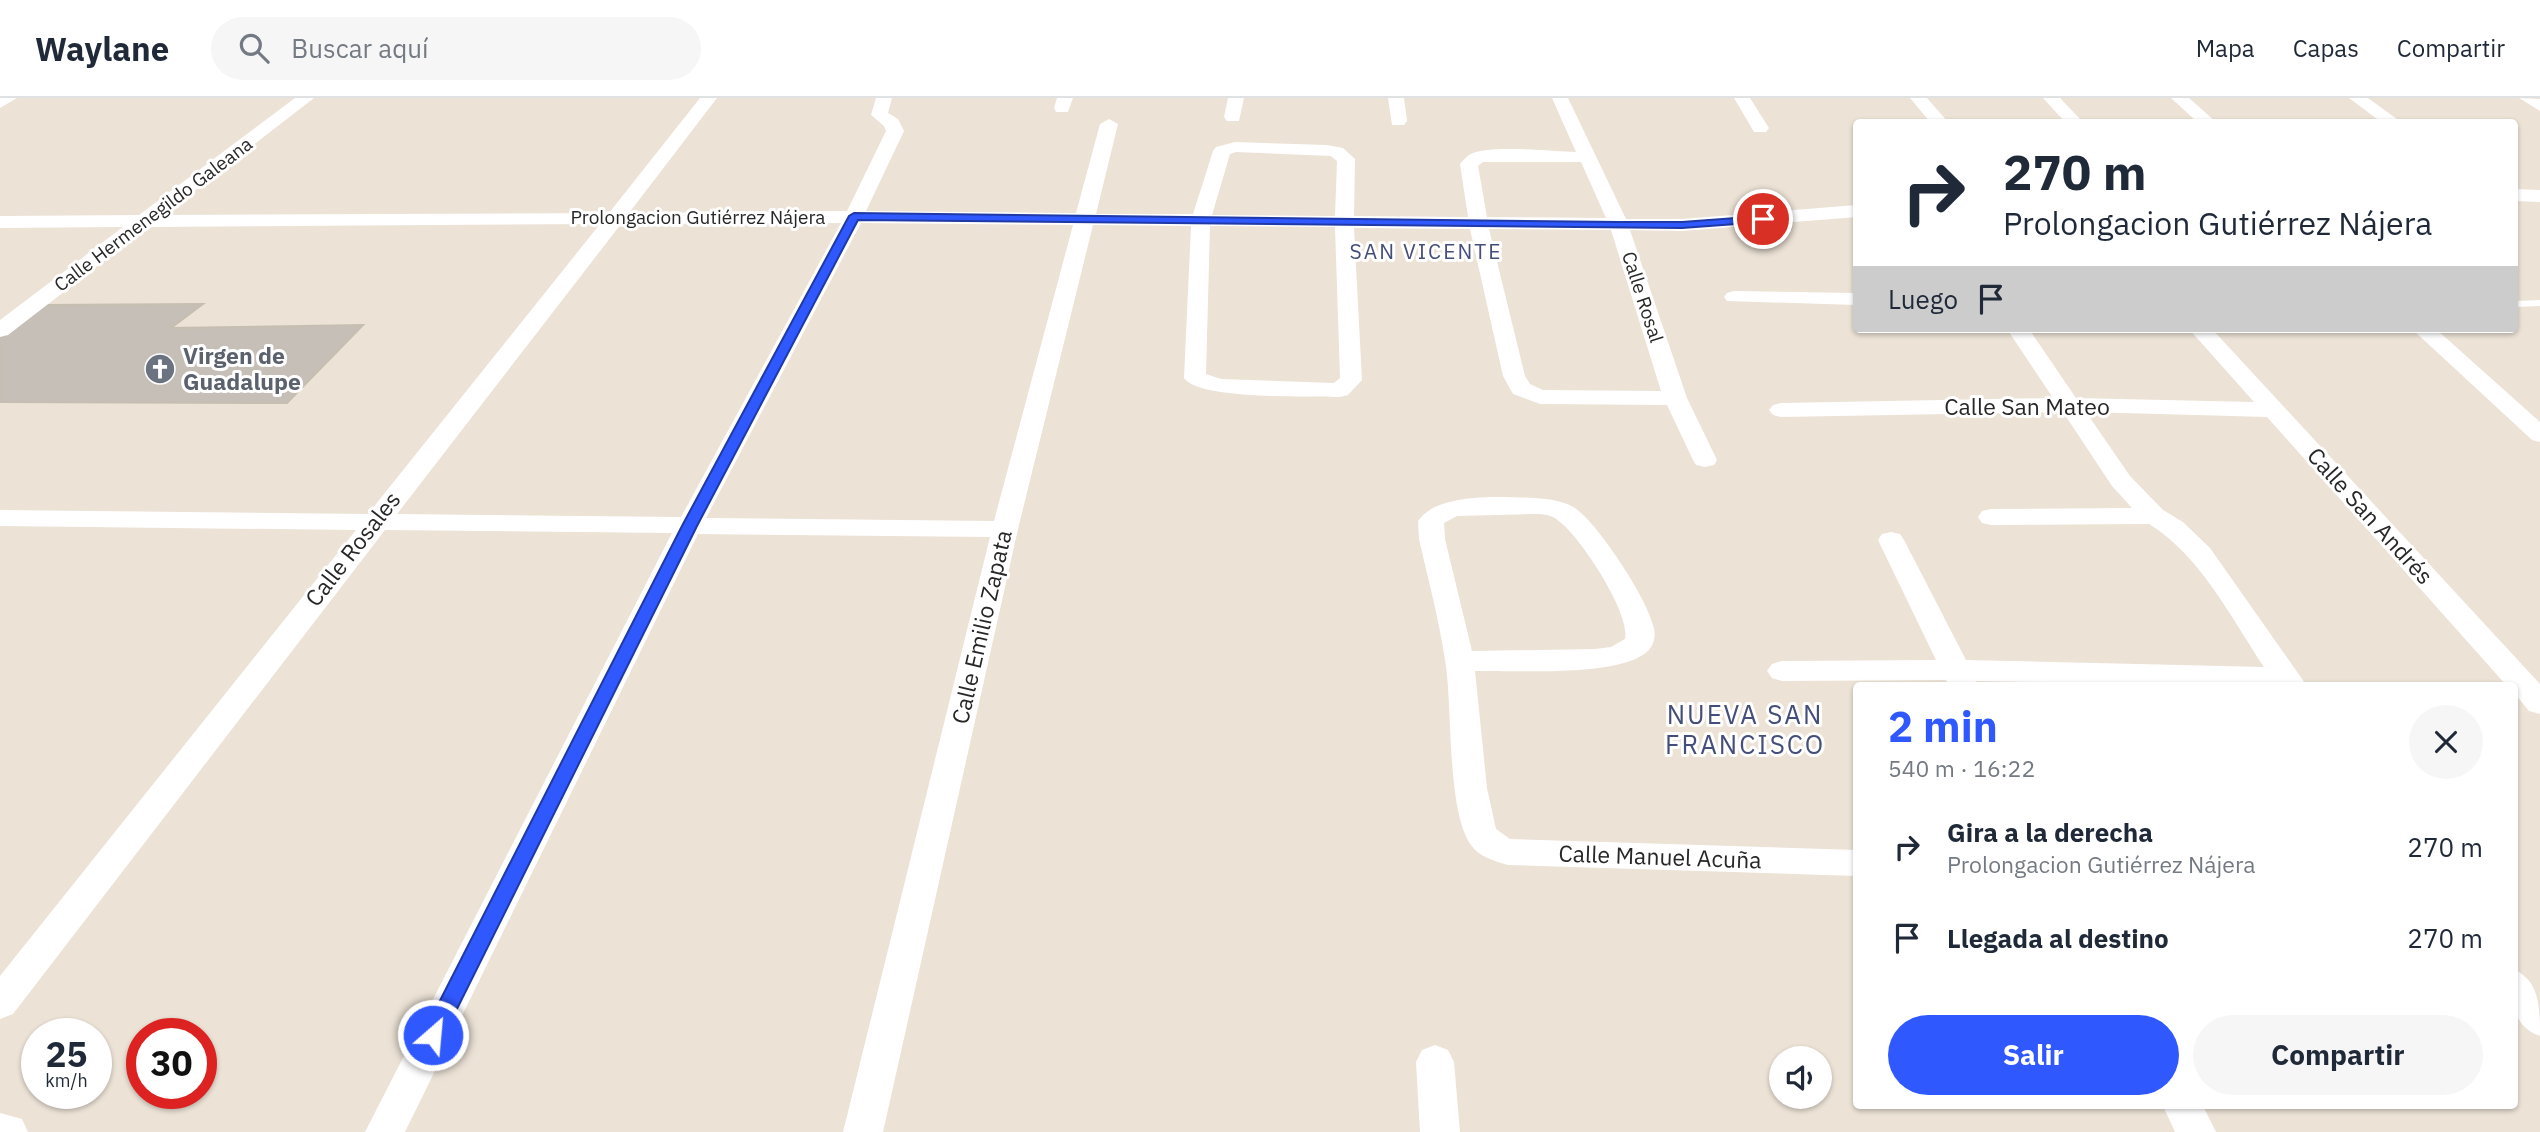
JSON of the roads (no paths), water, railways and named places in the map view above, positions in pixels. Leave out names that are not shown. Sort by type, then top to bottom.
[{"type":"street","points":[[0,103],[9,98]]},
{"type":"street","name":"Calle Hermenegildo Galeana","points":[[0,330],[306,98]]},
{"type":"street","name":"Calle Rosales","points":[[0,1003],[709,98]]},
{"type":"street","points":[[384,1132],[690,524],[854,216],[895,131],[892,123],[879,115],[884,98]]},
{"type":"street","points":[[1233,117],[1236,98]]},
{"type":"street","points":[[1396,98],[1398,121]]},
{"type":"street","name":"Calle Rosal","points":[[1560,98],[1590,157],[1619,225],[1675,398],[1705,460]]},
{"type":"street","points":[[1742,98],[1760,128]]},
{"type":"street","points":[[1918,98],[1936,119]]},
{"type":"street","points":[[2051,98],[2071,119]]},
{"type":"street","points":[[2179,98],[2204,119]]},
{"type":"street","points":[[2357,98],[2388,119]]},
{"type":"street","points":[[2527,98],[2540,106]]},
{"type":"street","name":"Calle Emilio Zapata","points":[[863,1132],[1005,528],[1109,124]]},
{"type":"street","points":[[1235,147],[1317,149],[1344,155],[1344,220],[1350,380],[1346,387],[1331,392],[1218,386],[1195,378],[1200,220],[1222,151],[1235,147]]},
{"type":"street","points":[[1590,157],[1489,156],[1472,160],[1469,164],[1478,222],[1514,376],[1521,389],[1530,394],[1552,398],[1675,398]]},
{"type":"street","points":[[2518,195],[2540,196]]},
{"type":"street","name":"Prolongacion Gutiérrez Nájera","points":[[0,222],[854,216],[1619,225],[1715,223],[1853,211]]},
{"type":"street","points":[[1734,297],[1853,299]]},
{"type":"street","points":[[2021,333],[2121,481],[2154,516],[2174,528],[2201,554],[2289,682]]},
{"type":"street","name":"Calle San Andrés","points":[[2204,333],[2540,703]]},
{"type":"street","points":[[2427,333],[2540,435]]},
{"type":"street","name":"Calle San Mateo","points":[[1781,410],[2069,405],[2274,410]]},
{"type":"street","points":[[1547,507],[1564,511],[1577,520],[1589,536],[1640,623],[1640,642],[1629,652],[1617,656],[1595,659],[1460,661],[1432,539],[1431,521],[1445,511],[1464,508],[1547,507]]},
{"type":"street","points":[[1991,517],[2154,516]]},
{"type":"street","points":[[0,518],[1005,528]]},
{"type":"street","points":[[1891,540],[1960,678]]},
{"type":"street","name":"Calle Manuel Acuña","points":[[1460,661],[1471,788],[1477,822],[1488,841],[1508,852],[1853,863]]},
{"type":"street","points":[[1782,671],[1960,678],[2289,682]]},
{"type":"street","points":[[2518,990],[2540,1020]]},
{"type":"street","points":[[1435,1062],[1440,1132]]},
{"type":"street","points":[[2184,1109],[2196,1132]]},
{"type":"street","points":[[0,1132],[8,1132]]},
{"type":"lane","points":[[2518,304],[2540,303]]},
{"type":"place","name":"Virgen de Guadalupe","points":[[160,369]]},
{"type":"district","name":"SAN VICENTE","points":[[1426,252]]},
{"type":"district","name":"NUEVA SAN FRANCISCO","points":[[1745,730]]}]
